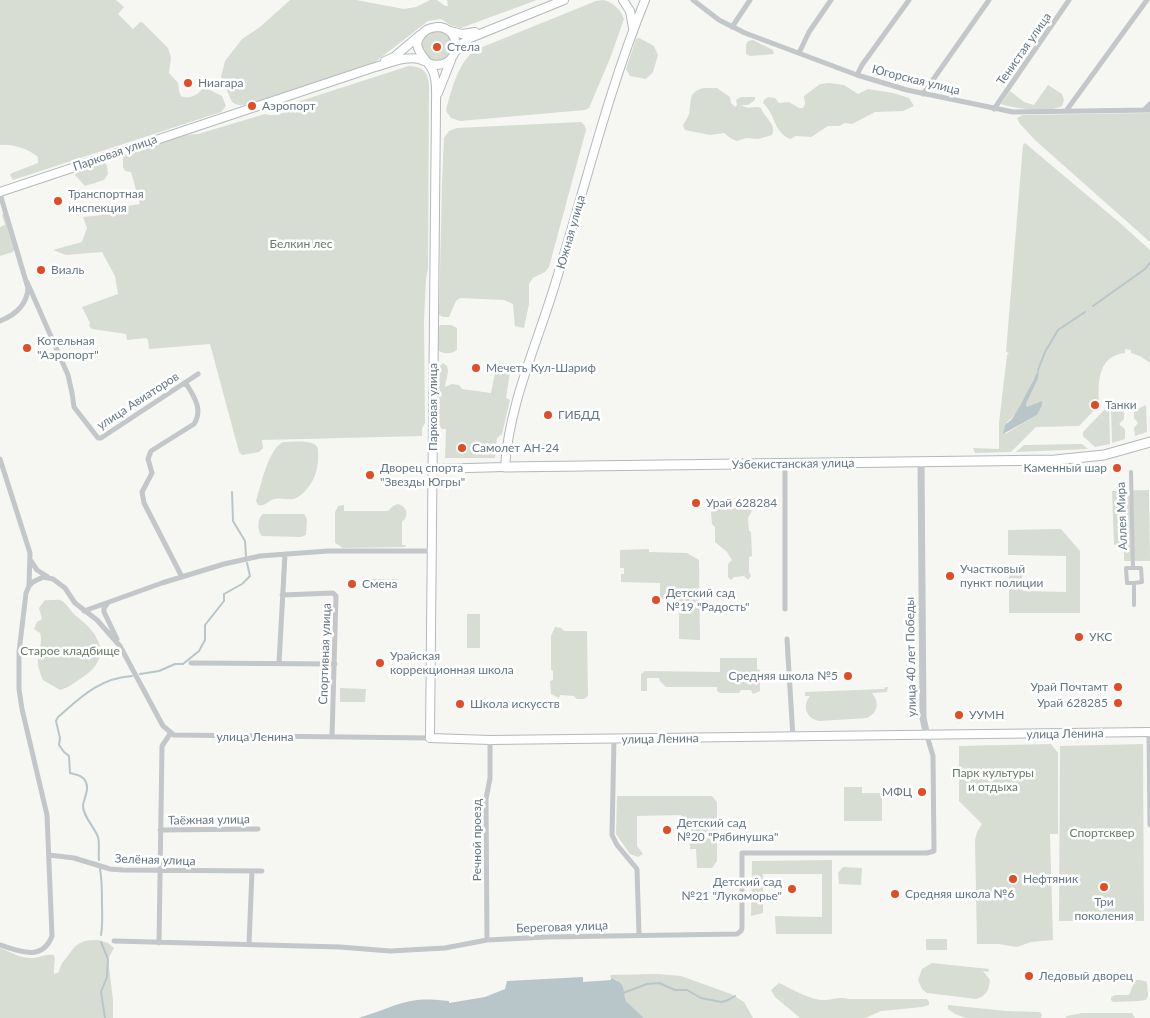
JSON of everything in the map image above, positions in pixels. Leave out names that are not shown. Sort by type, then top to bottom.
[{"type":"main road","points":[[492,28],[462,34],[434,27],[425,31],[420,37],[419,53],[427,62],[441,65],[449,61],[463,42],[492,28],[564,0]]},
{"type":"main road","points":[[623,0],[631,15],[633,33]]},
{"type":"main road","name":"Южная улица","points":[[505,467],[508,442],[528,364],[556,284],[599,132],[633,33],[641,1]]},
{"type":"main road","points":[[446,30],[452,34],[456,41],[454,55]]},
{"type":"main road","name":"Парковая улица","points":[[372,68],[394,57],[425,31]]},
{"type":"main road","name":"Парковая улица","points":[[436,105],[440,86],[454,55]]},
{"type":"main road","name":"Парковая улица","points":[[0,193],[372,68],[411,58],[418,58],[427,62],[435,77],[436,105],[430,738]]},
{"type":"main road","name":"Узбекистанская улица","points":[[433,469],[1039,460],[1104,455],[1150,442]]},
{"type":"main road","name":"улица Ленина","points":[[430,738],[490,740],[793,738],[1149,732]]},
{"type":"street","name":"Югорская улица","points":[[693,0],[732,27],[857,75],[923,94],[1013,112],[1147,110]]},
{"type":"street","points":[[732,27],[750,0]]},
{"type":"street","points":[[799,53],[809,32],[831,0]]},
{"type":"street","points":[[923,94],[989,0]]},
{"type":"street","name":"Тенистая улица","points":[[994,109],[1069,0]]},
{"type":"street","points":[[1066,111],[1146,0]]},
{"type":"street","points":[[857,75],[907,1]]},
{"type":"street","points":[[1147,110],[1150,104]]},
{"type":"street","points":[[0,193],[27,282],[27,295],[23,305],[13,314],[0,321]]},
{"type":"street","name":"улица Авиаторов","points":[[27,282],[68,375],[74,407],[98,438],[101,438],[198,374]]},
{"type":"street","points":[[181,385],[187,385],[196,400],[197,420],[194,424],[163,442],[150,454],[148,460],[152,473],[142,496],[182,577]]},
{"type":"street","points":[[0,459],[31,560],[19,652],[19,689],[47,815],[52,932],[50,940],[44,949],[34,953],[25,953],[0,945]]},
{"type":"street","name":"улица 40 лет Победы","points":[[921,462],[923,718],[933,760],[934,851]]},
{"type":"street","points":[[785,464],[785,609]]},
{"type":"street","name":"Аллея Мира","points":[[1130,472],[1133,568]]},
{"type":"street","points":[[84,611],[182,577],[243,560],[285,554],[333,551],[432,551]]},
{"type":"street","points":[[279,663],[285,554]]},
{"type":"street","points":[[31,560],[37,570],[65,588],[75,604],[97,620],[120,646]]},
{"type":"street","name":"Аллея Мира","points":[[1126,568],[1133,568],[1142,568],[1142,582],[1127,583],[1126,568]]},
{"type":"street","points":[[29,586],[38,578],[49,578]]},
{"type":"street","name":"Аллея Мира","points":[[1134,583],[1134,605]]},
{"type":"street","name":"Спортивная улица","points":[[282,595],[335,594],[332,737]]},
{"type":"street","points":[[109,602],[105,606],[104,612],[163,726],[170,734],[162,746],[159,943]]},
{"type":"street","points":[[787,639],[793,738]]},
{"type":"street","points":[[191,662],[335,664]]},
{"type":"street","points":[[1149,732],[1150,825]]},
{"type":"street","name":"улица Ленина","points":[[170,734],[186,737],[430,738]]},
{"type":"street","points":[[614,739],[612,835],[637,869],[639,934]]},
{"type":"street","name":"Речной проезд","points":[[488,940],[486,799],[490,778],[490,740]]},
{"type":"street","name":"Таёжная улица","points":[[160,830],[258,829]]},
{"type":"street","name":"Береговая улица","points":[[114,941],[390,950],[445,948],[488,940],[639,934],[734,934],[740,933],[742,928],[742,853],[927,853],[934,851]]},
{"type":"street","name":"Зелёная улица","points":[[49,855],[74,858],[114,870],[262,871]]},
{"type":"street","points":[[249,944],[252,871]]},
{"type":"green space","points":[[0,0],[116,0],[124,7],[118,14],[133,29],[140,22],[143,23],[168,48],[171,58],[169,73],[178,83],[181,96],[190,97],[202,89],[208,89],[222,96],[226,106],[221,112],[13,180],[10,175],[12,173],[38,163],[38,157],[20,148],[0,145]]},
{"type":"green space","points":[[290,0],[356,0],[404,9],[416,7],[430,0],[437,0],[448,6],[447,0],[537,0],[461,28],[452,26],[441,19],[428,21],[375,62],[256,102],[244,105],[235,104],[232,102],[221,77],[225,61],[242,39],[260,27]]},
{"type":"green space","points":[[603,0],[616,7],[624,19],[589,108],[585,110],[460,121],[451,118],[446,111],[453,86],[464,62],[475,50],[596,1]]},
{"type":"green space","points":[[437,31],[443,32],[451,40],[451,52],[443,60],[437,61],[431,60],[423,52],[422,46],[423,40],[431,32]]},
{"type":"green space","points":[[639,38],[654,46],[658,55],[653,72],[646,79],[630,76],[626,69],[636,39]]},
{"type":"green space","points":[[753,40],[773,50],[774,54],[750,56],[746,54],[748,41]]},
{"type":"green space","name":"Белкин лес","points":[[409,66],[418,67],[424,71],[429,85],[428,268],[424,320],[425,423],[422,428],[422,436],[262,440],[263,448],[259,452],[242,455],[239,452],[210,344],[149,349],[146,338],[127,340],[126,334],[92,329],[82,307],[118,294],[115,276],[102,252],[66,255],[53,250],[82,242],[87,228],[83,217],[103,215],[103,210],[140,204],[131,172],[125,171],[123,167],[123,157],[130,152],[265,114],[278,115],[290,109],[297,102]]},
{"type":"green space","points":[[820,84],[844,85],[858,94],[868,89],[893,93],[909,98],[914,106],[903,111],[875,112],[852,124],[845,123],[839,126],[828,126],[811,137],[796,136],[790,139],[784,136],[763,103],[764,100],[768,97],[775,98],[779,103],[789,102],[799,108],[803,108],[805,104],[804,96]]},
{"type":"green space","points":[[1048,85],[1062,94],[1064,100],[1062,106],[1032,110],[1001,104],[1010,91],[1024,102],[1034,105]]},
{"type":"green space","points":[[704,88],[717,88],[730,97],[731,103],[735,107],[737,105],[736,100],[741,97],[755,97],[755,100],[748,105],[741,105],[747,108],[761,108],[772,124],[772,135],[758,139],[746,138],[737,141],[724,133],[710,135],[685,130],[683,125],[689,114],[691,98],[695,92]]},
{"type":"green space","points":[[1150,113],[1150,242],[1036,141],[1020,124],[1017,118],[1023,115]]},
{"type":"green space","points":[[581,122],[586,130],[549,267],[545,272],[533,278],[529,284],[529,304],[524,328],[515,326],[513,304],[504,300],[460,298],[456,301],[449,317],[439,315],[444,138],[449,131],[457,128]]},
{"type":"green space","points":[[1025,143],[1150,250],[1150,363],[1140,356],[1131,353],[1131,350],[1125,349],[1125,353],[1109,359],[1104,365],[1099,380],[1099,405],[1079,426],[1036,427],[1011,452],[975,453],[973,448],[999,449],[999,423],[1007,355],[1009,353],[1006,352],[1023,145]],"holes":[[[1034,378],[1038,379],[1026,404],[1027,407],[1030,407],[1038,402],[1037,415],[1005,434],[1007,422],[1020,408]]]},
{"type":"green space","points":[[103,162],[107,165],[108,174],[104,180],[85,186],[75,175],[77,170]]},
{"type":"green space","points":[[4,213],[15,247],[13,252],[0,256],[0,227],[5,225],[2,215]]},
{"type":"green space","points":[[440,325],[451,325],[457,328],[457,350],[444,353],[437,349]]},
{"type":"green space","points":[[443,363],[447,366],[448,371],[445,387],[452,384],[459,385],[462,389],[491,393],[497,363],[507,363],[511,366],[506,398],[510,400],[502,434],[497,438],[495,458],[445,458],[446,429],[442,429],[439,425],[438,368]]},
{"type":"green space","points":[[1109,405],[1110,444],[1095,447],[1083,436],[1083,432]]},
{"type":"green space","points":[[1146,405],[1147,432],[1135,436],[1134,428],[1138,423],[1134,418],[1134,411]]},
{"type":"green space","points":[[1111,406],[1124,411],[1124,419],[1119,424],[1125,429],[1125,439],[1112,443]]},
{"type":"green space","points":[[283,442],[307,442],[316,446],[318,449],[318,459],[314,478],[308,488],[295,498],[275,499],[263,505],[258,505],[256,501],[269,460],[273,452]]},
{"type":"green space","points":[[1082,444],[1088,449],[1016,452],[1024,445]]},
{"type":"green space","points":[[1149,490],[1150,561],[1124,561],[1124,544],[1114,545],[1112,491]]},
{"type":"green space","points":[[398,504],[406,509],[406,517],[402,522],[402,545],[406,545],[405,547],[343,548],[335,543],[335,512],[338,506],[344,505],[344,511],[388,511]]},
{"type":"green space","points":[[748,507],[752,511],[748,518],[749,531],[751,532],[752,556],[749,557],[749,572],[751,576],[748,580],[744,576],[734,577],[731,580],[728,577],[728,564],[732,560],[727,552],[715,542],[715,527],[712,524],[711,512],[716,508]]},
{"type":"green space","points":[[263,514],[304,514],[307,519],[306,535],[301,537],[262,536],[258,525]]},
{"type":"green space","points":[[1061,529],[1080,551],[1080,613],[1009,613],[1009,571],[1022,571],[1023,591],[1066,592],[1066,556],[1008,555],[1008,530]]},
{"type":"green space","points":[[649,549],[649,552],[687,553],[699,560],[700,640],[679,639],[679,599],[660,599],[660,583],[621,582],[621,574],[624,574],[624,568],[620,568],[620,550]]},
{"type":"green space","points":[[369,579],[397,579],[397,589],[369,589]]},
{"type":"green space","name":"Старое кладбище","points":[[45,600],[60,600],[64,603],[91,630],[100,646],[98,662],[92,669],[83,677],[60,690],[43,680],[38,666],[41,636],[34,629],[37,622],[42,619],[39,608]]},
{"type":"green space","points":[[467,614],[480,614],[480,648],[467,648]]},
{"type":"green space","points":[[555,627],[561,628],[564,631],[587,631],[588,696],[584,699],[560,695],[559,698],[551,694],[550,681],[553,680],[553,671],[551,670],[551,636]]},
{"type":"green space","points":[[720,658],[757,658],[757,669],[760,670],[760,691],[753,694],[751,690],[741,690],[739,693],[720,693],[717,691],[717,687],[666,687],[659,678],[647,678],[647,691],[641,691],[641,674],[645,671],[720,672]]},
{"type":"green space","points":[[888,687],[887,692],[872,693],[877,707],[874,713],[867,718],[819,721],[808,714],[806,708],[810,696],[805,696],[805,692],[884,689]]},
{"type":"green space","points":[[340,688],[366,689],[365,702],[340,702]]},
{"type":"green space","name":"Парк культуры и отдыха","points":[[1051,744],[1058,753],[1058,834],[1050,834],[1053,940],[1031,942],[1017,947],[999,944],[977,944],[975,840],[982,824],[959,801],[959,746]]},
{"type":"green space","name":"Спортсквер","points":[[1143,744],[1144,921],[1059,921],[1060,746]]},
{"type":"green space","points":[[844,787],[862,787],[862,793],[882,793],[882,821],[844,821]]},
{"type":"green space","points":[[617,796],[712,796],[717,802],[717,861],[712,868],[697,868],[696,849],[690,849],[691,828],[688,828],[688,821],[682,821],[681,815],[637,816],[637,846],[643,854],[638,857],[630,854],[616,834]]},
{"type":"green space","points":[[832,860],[832,934],[776,934],[775,916],[822,917],[822,874],[763,874],[763,913],[751,916],[752,861]]},
{"type":"green space","points":[[844,867],[862,868],[861,885],[839,884],[838,873]]},
{"type":"green space","points":[[926,939],[947,939],[947,950],[926,950]]},
{"type":"green space","points":[[98,940],[108,943],[114,948],[108,959],[113,1000],[113,1018],[0,1018],[0,948],[29,958],[49,954],[54,955],[54,974],[59,972],[60,967],[76,945]]},
{"type":"green space","points":[[932,963],[989,969],[988,972],[983,971],[990,980],[988,989],[983,996],[976,999],[927,993],[922,989],[918,980],[922,969]]},
{"type":"green space","points":[[658,974],[681,976],[731,994],[744,1002],[753,1018],[644,1018],[626,1001],[617,980],[611,978],[610,975]]},
{"type":"green space","points":[[1135,980],[1147,982],[1148,996],[1146,1000],[1113,1002],[1111,1000],[1111,997],[1115,995],[1129,995]]},
{"type":"green space","points":[[779,983],[821,1000],[841,998],[927,999],[929,1005],[881,1011],[865,1018],[800,1018],[775,997],[771,990]]},
{"type":"green space","points":[[948,1005],[1006,1011],[1040,1012],[1042,1015],[1041,1018],[966,1018],[948,1009]]},
{"type":"green space","points":[[1082,1013],[1132,1013],[1135,1018],[1065,1018]]},
{"type":"shaded area","points":[[1039,369],[1038,379],[1026,404],[1027,407],[1042,401],[1037,415],[1003,434],[1005,425],[1012,419],[1020,406]]},
{"type":"shaded area","points":[[583,977],[583,982],[611,980],[611,978],[620,982],[626,1001],[644,1018],[358,1018],[410,1001],[433,1000],[449,1001],[449,1003],[485,997],[505,989],[507,981]]},
{"type":"waterway","points":[[1093,306],[1145,269],[1150,263]]},
{"type":"waterway","points":[[1038,370],[1045,352],[1058,330],[1085,312]]},
{"type":"waterway","points":[[232,492],[233,521],[245,541],[246,556]]},
{"type":"waterway","points":[[140,674],[159,671],[175,664],[183,664],[199,651],[205,640],[205,625],[224,601],[224,594],[242,584],[250,576],[247,563]]},
{"type":"waterway","points":[[99,860],[98,837],[83,809],[87,785],[84,779],[70,773],[69,756],[59,745],[60,738],[56,721],[75,702],[92,690],[110,680],[132,676]]},
{"type":"waterway","points":[[100,869],[102,881],[101,935]]},
{"type":"waterway","points":[[101,942],[108,959],[107,977],[101,992],[105,1018]]},
{"type":"waterway","points":[[623,993],[647,984],[659,983],[675,990],[687,990],[701,998],[716,1001],[722,1002],[735,996]]},
{"type":"place","name":"Стела","points":[[437,47]]},
{"type":"place","name":"Ниагара","points":[[188,83]]},
{"type":"place","name":"Аэропорт","points":[[252,106]]},
{"type":"place","name":"Транспортная инспекция","points":[[58,201]]},
{"type":"place","name":"Виаль","points":[[41,270]]},
{"type":"place","name":"Котельная \"Аэропорт\"","points":[[27,348]]},
{"type":"place","name":"Мечеть Кул-Шариф","points":[[476,368]]},
{"type":"place","name":"Танки","points":[[1095,405]]},
{"type":"place","name":"ГИБДД","points":[[548,415]]},
{"type":"place","name":"Самолет АН-24","points":[[462,448]]},
{"type":"place","name":"Каменный шар","points":[[1117,468]]},
{"type":"place","name":"Дворец спорта \"Звезды Югры\"","points":[[370,475]]},
{"type":"place","name":"Урай 628284","points":[[696,503]]},
{"type":"place","name":"Участковый пункт полиции","points":[[950,576]]},
{"type":"place","name":"Смена","points":[[352,584]]},
{"type":"place","name":"Детский сад №19 \"Радость\"","points":[[656,600]]},
{"type":"place","name":"УКС","points":[[1079,637]]},
{"type":"place","name":"Урайская коррекционная школа","points":[[380,663]]},
{"type":"place","name":"Средняя школа №5","points":[[848,676]]},
{"type":"place","name":"Урай Почтамт","points":[[1118,687]]},
{"type":"place","name":"Урай 628285","points":[[1118,703]]},
{"type":"place","name":"Школа искусств","points":[[460,704]]},
{"type":"place","name":"УУМН","points":[[959,715]]},
{"type":"place","name":"МФЦ","points":[[922,792]]},
{"type":"place","name":"Детский сад №20 \"Рябинушка\"","points":[[667,830]]},
{"type":"place","name":"Нефтяник","points":[[1013,879]]},
{"type":"place","name":"Три поколения","points":[[1104,887]]},
{"type":"place","name":"Детский сад №21 \"Лукоморье\"","points":[[792,889]]},
{"type":"place","name":"Средняя школа №6","points":[[895,894]]},
{"type":"place","name":"Ледовый дворец","points":[[1029,976]]}]
